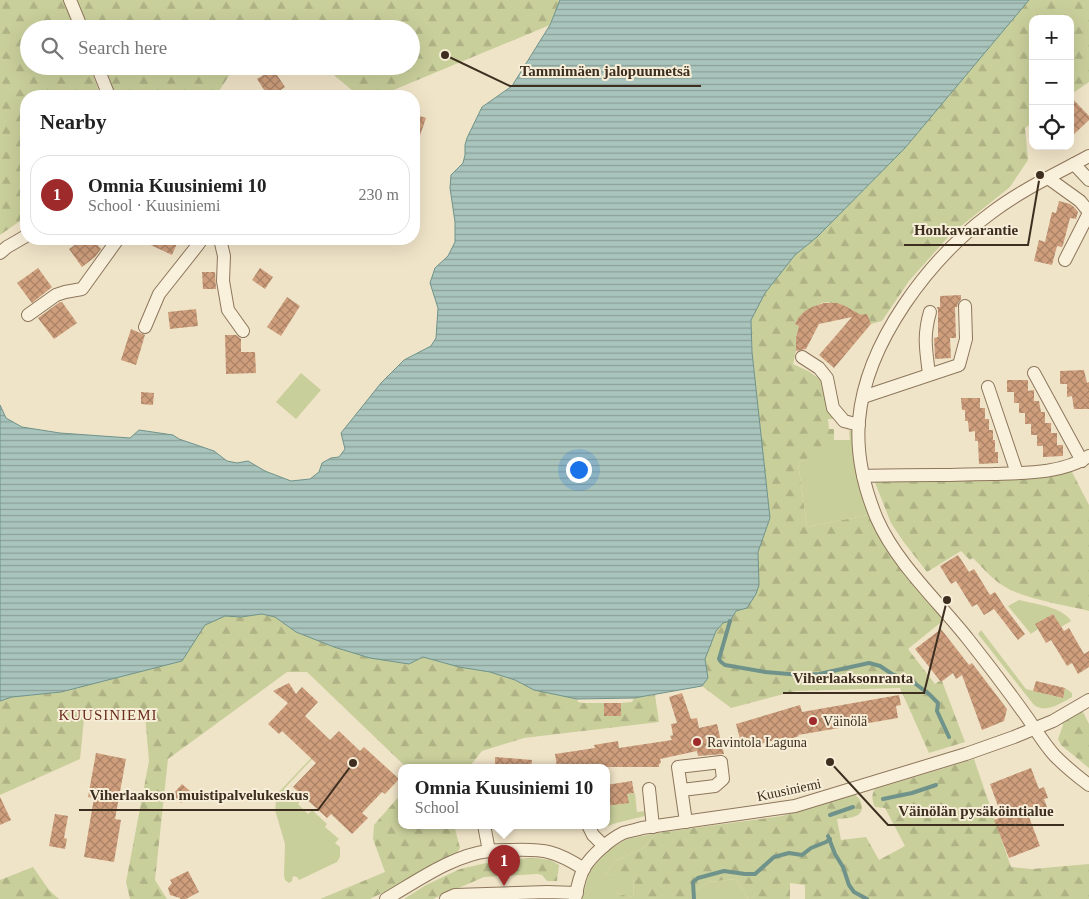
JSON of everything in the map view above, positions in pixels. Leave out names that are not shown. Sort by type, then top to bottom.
[{"type":"street","points":[[70,0],[78,20]]},
{"type":"street","points":[[101,75],[107,90]]},
{"type":"street","points":[[1089,156],[1019,194],[991,213],[976,225],[923,279],[901,308],[873,361],[863,397],[859,426],[863,476],[878,521],[899,555],[917,580],[941,606],[991,668],[1045,744],[1068,769],[1089,785]]},
{"type":"street","points":[[1074,164],[1089,180]]},
{"type":"street","points":[[1048,178],[1080,201],[1089,212],[1065,260]]},
{"type":"street","points":[[0,253],[20,239]]},
{"type":"street","points":[[28,315],[56,295],[82,289],[114,245]]},
{"type":"street","points":[[145,327],[159,294],[199,245]]},
{"type":"street","points":[[221,245],[224,256],[223,281],[228,310],[242,331]]},
{"type":"street","points":[[863,397],[959,364],[966,339],[965,306]]},
{"type":"street","points":[[929,374],[925,345],[926,326],[930,312]]},
{"type":"street","points":[[802,357],[819,368],[827,378],[833,408],[844,421],[859,426]]},
{"type":"street","points":[[863,476],[1017,473],[1068,466],[1085,458],[1034,374]]},
{"type":"street","points":[[988,387],[1017,473]]},
{"type":"street","name":"Kuusiniemi","points":[[576,896],[584,869],[598,851],[624,833],[794,806],[966,754],[1035,729],[1089,700]]},
{"type":"street","points":[[649,789],[653,827]]},
{"type":"street","points":[[682,790],[686,822]]},
{"type":"street","points":[[485,829],[489,851]]},
{"type":"street","points":[[590,829],[604,846]]},
{"type":"street","points":[[386,899],[454,862],[489,851],[544,850],[566,858],[584,869]]},
{"type":"street","points":[[446,899],[455,895],[547,892],[576,896]]},
{"type":"green space","points":[[0,0],[63,0],[71,20],[20,20],[20,75],[93,75],[99,90],[20,90],[20,221],[0,235]]},
{"type":"green space","points":[[76,0],[560,0],[550,25],[393,90],[352,90],[334,75],[420,75],[420,20],[84,20]]},
{"type":"green space","points":[[1029,0],[1089,0],[1089,82],[1074,92],[1074,15],[1029,15],[1029,125],[1025,128],[1028,160],[1010,187],[950,235],[909,281],[882,321],[871,324],[867,314],[862,319],[847,307],[828,302],[821,303],[810,309],[795,324],[799,326],[793,364],[820,379],[833,419],[828,419],[829,429],[834,429],[834,445],[798,463],[807,527],[868,515],[891,555],[945,619],[908,649],[935,684],[942,681],[965,742],[929,753],[900,688],[795,691],[731,708],[702,686],[708,678],[705,659],[716,631],[723,623],[730,621],[736,611],[747,608],[756,593],[759,585],[758,552],[770,518],[752,352],[751,320],[765,293],[795,255],[817,237],[905,148]]},
{"type":"green space","points":[[107,75],[229,75],[220,90],[113,90]]},
{"type":"green space","points":[[301,373],[321,390],[296,419],[276,402]]},
{"type":"green space","points":[[850,430],[853,431],[859,483],[868,515],[807,527],[798,463],[833,445],[834,440],[850,440]]},
{"type":"green space","points":[[1071,470],[1089,505],[1089,611],[1032,598],[1010,590],[994,579],[973,558],[970,560],[961,551],[927,572],[891,523],[874,480]]},
{"type":"green space","points":[[1019,600],[1055,609],[1062,612],[1071,621],[1061,627],[1053,614],[1035,624],[1038,629],[1031,634],[1008,606]]},
{"type":"green space","points":[[262,614],[275,617],[296,632],[334,647],[409,664],[423,657],[459,667],[490,672],[515,680],[534,690],[577,699],[578,702],[632,702],[634,698],[655,695],[659,722],[524,738],[482,751],[471,764],[403,764],[307,672],[287,672],[168,759],[155,880],[167,899],[130,899],[126,882],[149,761],[145,715],[85,709],[80,759],[0,795],[0,701],[12,697],[61,692],[182,661],[205,625],[225,616],[241,617]]},
{"type":"green space","points":[[981,630],[1026,689],[1063,698],[1065,688],[1072,693],[1072,697],[1048,708],[1034,705],[978,634]]},
{"type":"green space","points":[[1082,710],[1089,724],[1089,768],[1061,745],[1058,739],[1063,725],[1062,722]]},
{"type":"green space","points":[[313,756],[284,789],[289,794],[292,792],[301,800],[298,804],[308,814],[312,810],[327,824],[325,827],[339,839],[335,843],[340,847],[340,857],[337,862],[299,880],[293,876],[292,881],[289,883],[285,880],[284,875],[285,844],[275,810],[277,794]]},
{"type":"green space","points":[[974,759],[1011,867],[1032,869],[1089,864],[1089,899],[805,899],[805,885],[790,883],[790,899],[748,899],[736,879],[708,882],[689,896],[689,899],[614,899],[614,892],[633,898],[634,878],[605,874],[615,861],[642,849],[657,833],[782,816],[853,794],[860,800],[861,812],[855,817],[837,819],[841,840],[866,837],[879,860],[905,846],[885,808],[875,807],[872,798],[875,789]]},
{"type":"green space","points":[[635,793],[637,812],[646,811],[645,816],[610,825],[610,806],[628,803],[627,794]]},
{"type":"green space","points":[[398,797],[398,829],[455,829],[460,848],[454,858],[370,899],[320,899],[385,872],[373,839],[374,825]]},
{"type":"green space","points":[[657,833],[642,849],[615,861],[605,874],[634,877],[633,898],[614,892],[614,899],[582,899],[590,870],[609,850],[627,839]]},
{"type":"green space","points":[[536,858],[550,860],[559,865],[557,881],[547,881],[542,875],[538,874],[484,877],[433,899],[404,899],[426,885],[460,869],[504,859]]},
{"type":"green space","points":[[33,867],[49,890],[59,899],[0,899],[0,880]]},
{"type":"green space","points":[[736,879],[748,899],[689,899],[689,896],[708,882]]},
{"type":"water","points":[[560,0],[1029,0],[905,148],[817,237],[795,255],[765,293],[751,320],[752,352],[770,518],[758,552],[759,585],[756,594],[747,608],[736,611],[730,621],[723,623],[716,631],[705,659],[708,678],[702,686],[634,698],[577,699],[534,690],[515,680],[490,672],[459,667],[423,657],[409,664],[370,658],[334,647],[296,632],[275,617],[262,614],[241,617],[225,616],[205,625],[182,661],[61,692],[12,697],[0,701],[0,405],[6,418],[22,427],[60,433],[130,438],[139,430],[173,435],[179,439],[214,451],[227,461],[237,463],[248,461],[265,471],[291,481],[310,479],[319,472],[322,463],[331,458],[339,457],[345,449],[341,433],[381,383],[404,360],[431,346],[436,338],[438,308],[430,283],[435,268],[448,256],[455,242],[455,222],[450,188],[451,175],[463,163],[467,138],[482,107],[512,86],[550,25]]},
{"type":"building","points":[[263,75],[277,75],[285,87],[281,90],[264,90],[257,79]]},
{"type":"building","points":[[1074,100],[1089,116],[1089,120],[1074,134]]},
{"type":"building","points":[[420,116],[426,118],[420,135]]},
{"type":"building","points":[[1059,201],[1074,207],[1078,212],[1076,219],[1070,218],[1063,245],[1062,247],[1057,246],[1052,265],[1034,261],[1039,240],[1045,242],[1052,212],[1056,213]]},
{"type":"building","points":[[75,245],[98,245],[101,249],[95,257],[82,267],[69,249]]},
{"type":"building","points":[[151,245],[176,245],[172,255]]},
{"type":"building","points":[[38,268],[52,287],[32,303],[17,283]]},
{"type":"building","points":[[260,268],[273,277],[265,289],[252,280]]},
{"type":"building","points":[[202,272],[215,272],[216,289],[203,289]]},
{"type":"building","points":[[961,295],[957,307],[955,307],[956,338],[950,338],[951,358],[935,359],[934,338],[938,337],[937,307],[940,307],[940,296]]},
{"type":"building","points":[[287,297],[300,306],[281,336],[267,327]]},
{"type":"building","points":[[62,302],[77,323],[54,339],[38,318]]},
{"type":"building","points":[[824,303],[837,303],[861,315],[867,314],[871,324],[834,368],[819,355],[852,317],[819,324],[806,349],[796,351],[796,338],[799,326],[795,324],[799,317],[812,307]]},
{"type":"building","points":[[196,309],[198,326],[170,329],[168,312]]},
{"type":"building","points":[[131,329],[145,335],[136,365],[121,360]]},
{"type":"building","points":[[225,335],[236,335],[241,339],[241,352],[255,352],[256,373],[226,374]]},
{"type":"building","points":[[1084,370],[1087,383],[1089,382],[1089,409],[1074,409],[1072,396],[1067,397],[1067,384],[1060,384],[1060,371]]},
{"type":"building","points":[[1007,380],[1028,380],[1028,391],[1034,390],[1034,401],[1039,401],[1041,412],[1045,412],[1045,423],[1051,423],[1051,433],[1057,433],[1057,445],[1063,445],[1063,456],[1043,457],[1043,446],[1037,446],[1037,435],[1031,435],[1031,424],[1025,424],[1025,413],[1019,413],[1019,403],[1014,403],[1014,392],[1007,392]]},
{"type":"building","points":[[141,392],[154,393],[153,405],[141,404]]},
{"type":"building","points":[[961,398],[980,398],[980,408],[985,408],[985,419],[989,419],[989,430],[993,430],[995,452],[998,452],[998,463],[979,464],[978,441],[975,441],[975,431],[969,432],[968,421],[965,421],[965,410],[962,410]]},
{"type":"building","points":[[958,555],[969,572],[974,569],[990,595],[995,592],[1025,634],[1018,640],[994,609],[984,615],[977,604],[972,607],[956,581],[951,584],[940,566]]},
{"type":"building","points":[[1053,614],[1064,631],[1069,628],[1084,654],[1089,651],[1089,667],[1078,674],[1072,663],[1067,666],[1051,640],[1046,643],[1035,624]]},
{"type":"building","points":[[941,629],[969,665],[972,663],[1007,709],[1004,721],[982,730],[962,675],[956,679],[953,673],[941,682],[915,649]]},
{"type":"building","points":[[1036,681],[1065,688],[1063,698],[1033,691]]},
{"type":"building","points":[[289,683],[296,694],[302,687],[318,702],[305,716],[330,740],[339,731],[360,751],[364,747],[398,778],[385,794],[382,792],[362,813],[368,818],[352,834],[331,814],[327,818],[293,787],[316,763],[282,731],[279,734],[268,724],[288,703],[273,691]]},
{"type":"building","points":[[682,693],[691,719],[697,718],[699,728],[717,724],[724,754],[698,756],[697,751],[660,759],[659,767],[610,767],[610,764],[557,764],[555,754],[595,748],[594,745],[618,741],[619,748],[672,740],[670,736],[673,735],[671,724],[677,723],[669,697]]},
{"type":"building","name":"Väinölä","points":[[899,695],[901,705],[896,706],[898,718],[798,735],[787,740],[786,737],[749,747],[746,737],[740,739],[736,724],[800,705],[802,712]]},
{"type":"building","points":[[604,703],[621,703],[621,716],[604,716]]},
{"type":"building","points":[[96,753],[126,759],[115,819],[121,820],[114,862],[84,857],[94,798],[88,797]]},
{"type":"building","points":[[495,757],[532,760],[531,764],[495,764]]},
{"type":"building","points":[[1031,768],[1039,789],[1044,787],[1048,798],[1044,799],[1048,810],[1029,817],[1040,846],[1009,858],[994,820],[1002,817],[990,784]]},
{"type":"building","points":[[632,781],[634,793],[627,794],[629,803],[610,805],[610,784]]},
{"type":"building","points":[[182,784],[191,792],[181,803],[172,795]]},
{"type":"building","points":[[0,797],[11,820],[0,825]]},
{"type":"building","points":[[55,814],[68,816],[64,838],[67,839],[65,849],[49,846]]},
{"type":"building","points":[[188,871],[199,892],[186,899],[170,895],[168,888],[172,883],[170,880]]},
{"type":"waterway","points":[[730,621],[719,659],[725,665],[765,672],[801,675],[819,674],[869,663],[880,666],[892,674],[913,682],[938,703],[937,711],[949,737]]},
{"type":"waterway","points":[[883,799],[912,793],[936,785]]},
{"type":"waterway","points":[[830,815],[853,807]]},
{"type":"waterway","points":[[828,836],[835,854],[843,867],[849,885],[854,892],[867,899]]},
{"type":"waterway","points":[[694,899],[693,882],[698,878],[724,871],[755,874],[774,857],[789,853],[802,855],[811,848],[830,839]]},
{"type":"place","name":"Tammimäen jalopuumetsä","points":[[445,55]]},
{"type":"place","name":"Honkavaarantie","points":[[1040,175]]},
{"type":"place","name":"Viherlaaksonranta","points":[[947,600]]},
{"type":"place","name":"Väinölä","points":[[813,721]]},
{"type":"place","name":"Ravintola Laguna","points":[[697,742]]},
{"type":"place","name":"Väinölän pysäköintialue","points":[[830,762]]},
{"type":"place","name":"Viherlaakson muistipalvelukeskus","points":[[353,763]]},
{"type":"place","name":"Omnia Kuusiniemi 10","points":[[504,886]]},
{"type":"district","name":"KUUSINIEMI","points":[[108,715]]}]
